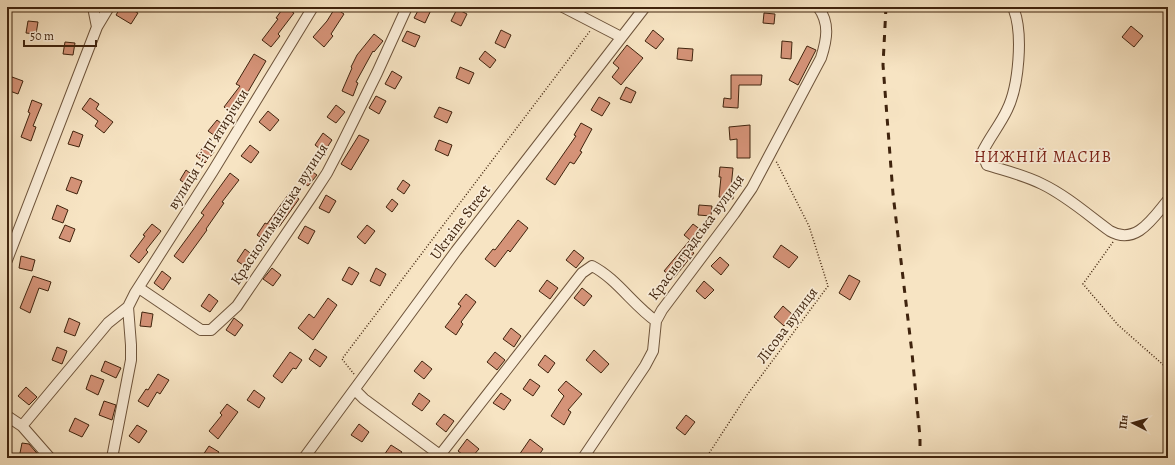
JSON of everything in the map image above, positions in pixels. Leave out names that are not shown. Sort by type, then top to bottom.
[{"type":"street","points":[[93,7],[97,27]]},
{"type":"street","points":[[7,260],[97,27],[109,7]]},
{"type":"street","name":"вулиця 1-ї П'ятирічки","points":[[128,307],[313,7]]},
{"type":"street","name":"Краснолиманська вулиця","points":[[139,288],[201,330],[211,330],[237,306],[327,173],[374,80],[407,7]]},
{"type":"street","points":[[564,7],[622,37]]},
{"type":"street","name":"Ukraine Street","points":[[304,458],[456,251],[645,7]]},
{"type":"street","name":"Красноградська вулиця","points":[[584,458],[645,366],[652,351],[656,321],[662,310],[752,188],[821,58],[825,46],[826,22],[818,7]]},
{"type":"street","points":[[1015,7],[1014,10],[1017,18],[1019,62],[1017,78],[1008,108],[982,153],[987,165],[1020,174],[1043,184],[1064,196],[1118,236],[1134,234],[1145,226],[1168,200]]},
{"type":"street","points":[[355,390],[364,399],[442,456],[582,273],[592,266],[606,275],[644,313],[656,321]]},
{"type":"street","points":[[22,426],[108,323],[128,307]]},
{"type":"street","points":[[112,458],[131,360],[132,345],[128,307]]},
{"type":"street","points":[[7,416],[22,426],[50,458]]},
{"type":"path","points":[[361,381],[342,359],[596,24]]},
{"type":"path","name":"Лісова вулиця","points":[[706,458],[747,395],[828,286],[809,226],[771,151]]},
{"type":"path","points":[[1118,236],[1083,284],[1118,325],[1168,369]]},
{"type":"building","points":[[121,7],[127,7],[138,13],[131,24],[116,15]]},
{"type":"building","points":[[284,7],[294,13],[278,34],[280,36],[271,47],[262,40],[278,19],[276,18]]},
{"type":"building","points":[[420,7],[425,7],[431,10],[425,23],[414,18]]},
{"type":"building","points":[[335,8],[344,14],[331,34],[333,36],[324,47],[313,37],[327,21]]},
{"type":"building","points":[[457,9],[467,14],[461,26],[451,21]]},
{"type":"building","points":[[764,13],[775,14],[774,24],[763,23]]},
{"type":"building","points":[[28,21],[38,22],[36,34],[26,33]]},
{"type":"building","points":[[1131,26],[1143,36],[1134,47],[1122,37]]},
{"type":"building","points":[[501,30],[511,35],[505,48],[495,43]]},
{"type":"building","points":[[653,30],[664,39],[656,49],[645,41]]},
{"type":"building","points":[[407,31],[420,36],[415,47],[402,41]]},
{"type":"building","points":[[374,34],[383,41],[374,52],[373,51],[356,82],[358,83],[353,96],[342,91],[357,55]]},
{"type":"building","points":[[782,41],[792,42],[791,59],[781,58]]},
{"type":"building","points":[[65,42],[75,43],[73,55],[63,54]]},
{"type":"building","points":[[627,45],[643,58],[621,85],[612,77],[619,68],[613,63]]},
{"type":"building","points":[[807,46],[816,50],[798,85],[789,80]]},
{"type":"building","points":[[678,48],[693,49],[692,61],[677,59]]},
{"type":"building","points":[[485,51],[496,60],[490,68],[479,59]]},
{"type":"building","points":[[254,54],[266,61],[242,102],[233,114],[224,107],[240,86],[236,84]]},
{"type":"building","points":[[460,67],[474,73],[469,84],[456,78]]},
{"type":"building","points":[[392,71],[402,77],[395,89],[385,84]]},
{"type":"building","points":[[731,75],[762,75],[761,85],[739,85],[738,108],[723,107],[724,98],[731,99]]},
{"type":"building","points":[[12,77],[23,81],[18,94],[7,90]]},
{"type":"building","points":[[626,87],[636,92],[631,103],[620,99]]},
{"type":"building","points":[[376,96],[386,101],[379,114],[369,108]]},
{"type":"building","points":[[599,97],[610,103],[602,116],[591,110]]},
{"type":"building","points":[[90,98],[99,104],[96,109],[113,122],[104,133],[95,126],[98,121],[82,109]]},
{"type":"building","points":[[32,100],[42,104],[33,126],[36,127],[31,141],[21,137],[30,113],[28,112]]},
{"type":"building","points":[[336,105],[345,112],[336,123],[327,117]]},
{"type":"building","points":[[439,107],[452,112],[447,123],[434,117]]},
{"type":"building","points":[[268,111],[279,120],[270,131],[259,122]]},
{"type":"building","points":[[217,120],[226,127],[218,138],[208,131]]},
{"type":"building","points":[[581,123],[592,129],[580,151],[582,152],[574,164],[570,162],[555,185],[546,179],[576,136],[574,135]]},
{"type":"building","points":[[750,125],[750,158],[737,158],[737,139],[730,140],[729,127]]},
{"type":"building","points":[[73,131],[83,135],[79,147],[68,144]]},
{"type":"building","points":[[323,133],[332,140],[324,152],[315,145]]},
{"type":"building","points":[[359,135],[369,140],[351,170],[341,164]]},
{"type":"building","points":[[439,140],[452,145],[448,156],[435,150]]},
{"type":"building","points":[[205,145],[214,152],[205,163],[196,156]]},
{"type":"building","points":[[250,145],[259,152],[251,163],[241,156]]},
{"type":"building","points":[[720,167],[733,168],[731,188],[734,189],[733,199],[719,197],[721,177],[719,177]]},
{"type":"building","points":[[307,168],[317,175],[308,186],[299,179]]},
{"type":"building","points":[[186,170],[195,177],[189,186],[180,180]]},
{"type":"building","points":[[230,173],[239,180],[222,202],[224,203],[206,229],[207,230],[183,263],[174,256],[204,215],[201,213]]},
{"type":"building","points":[[71,177],[82,181],[77,194],[66,190]]},
{"type":"building","points":[[403,180],[410,185],[404,194],[397,189]]},
{"type":"building","points":[[290,192],[299,199],[279,227],[277,226],[266,241],[257,235],[265,223],[267,224]]},
{"type":"building","points":[[326,195],[336,201],[329,213],[319,208]]},
{"type":"building","points":[[392,199],[398,204],[392,212],[386,207]]},
{"type":"building","points":[[57,205],[68,210],[63,223],[52,219]]},
{"type":"building","points":[[699,205],[712,206],[711,216],[698,215]]},
{"type":"building","points":[[518,220],[528,228],[510,252],[508,250],[495,267],[485,259],[493,249],[495,250]]},
{"type":"building","points":[[152,224],[161,231],[146,250],[148,252],[139,263],[130,256]]},
{"type":"building","points":[[693,224],[705,233],[691,251],[694,253],[674,278],[664,271],[690,240],[684,235]]},
{"type":"building","points":[[65,225],[75,229],[70,242],[59,238]]},
{"type":"building","points":[[367,225],[375,231],[365,244],[357,237]]},
{"type":"building","points":[[305,226],[315,231],[308,244],[298,238]]},
{"type":"building","points":[[781,245],[798,257],[789,268],[773,257]]},
{"type":"building","points":[[245,249],[254,256],[246,267],[237,261]]},
{"type":"building","points":[[574,250],[584,258],[576,268],[566,260]]},
{"type":"building","points":[[21,256],[35,260],[32,271],[19,268]]},
{"type":"building","points":[[720,257],[729,265],[721,275],[711,266]]},
{"type":"building","points":[[349,267],[359,273],[352,285],[342,280]]},
{"type":"building","points":[[272,268],[281,275],[273,286],[263,279]]},
{"type":"building","points":[[376,268],[386,274],[380,286],[370,281]]},
{"type":"building","points":[[162,271],[171,278],[163,290],[154,283]]},
{"type":"building","points":[[849,275],[860,281],[850,300],[839,293]]},
{"type":"building","points":[[33,276],[51,282],[48,291],[39,288],[30,313],[20,308]]},
{"type":"building","points":[[547,280],[558,288],[550,299],[539,291]]},
{"type":"building","points":[[704,281],[714,290],[705,299],[696,291]]},
{"type":"building","points":[[582,288],[592,296],[584,306],[574,298]]},
{"type":"building","points":[[209,294],[218,301],[210,312],[201,306]]},
{"type":"building","points":[[466,294],[476,302],[461,322],[463,324],[456,335],[445,327],[461,306],[458,304]]},
{"type":"building","points":[[328,298],[337,305],[313,340],[298,328],[309,314],[314,318]]},
{"type":"building","points":[[783,306],[793,315],[784,326],[774,317]]},
{"type":"building","points":[[142,312],[153,314],[151,327],[140,326]]},
{"type":"building","points":[[69,318],[80,323],[75,336],[64,332]]},
{"type":"building","points":[[234,318],[243,325],[235,336],[226,330]]},
{"type":"building","points":[[511,328],[521,336],[514,347],[503,339]]},
{"type":"building","points":[[57,347],[67,351],[62,364],[52,360]]},
{"type":"building","points":[[315,349],[327,357],[320,367],[309,359]]},
{"type":"building","points":[[594,350],[609,364],[601,373],[586,360]]},
{"type":"building","points":[[290,352],[302,360],[296,369],[293,368],[282,383],[273,376]]},
{"type":"building","points":[[495,352],[505,360],[497,370],[487,362]]},
{"type":"building","points":[[545,355],[555,363],[548,373],[538,365]]},
{"type":"building","points":[[105,361],[121,368],[116,378],[101,371]]},
{"type":"building","points":[[422,361],[432,369],[424,379],[414,371]]},
{"type":"building","points":[[158,374],[169,380],[160,394],[157,392],[148,407],[138,401],[146,389],[148,390]]},
{"type":"building","points":[[91,375],[104,380],[98,395],[86,389]]},
{"type":"building","points":[[530,379],[540,386],[533,396],[523,389]]},
{"type":"building","points":[[566,381],[582,394],[568,410],[571,412],[564,425],[551,416],[564,396],[558,390]]},
{"type":"building","points":[[26,387],[37,397],[29,405],[18,396]]},
{"type":"building","points":[[254,390],[265,398],[259,408],[247,400]]},
{"type":"building","points":[[419,393],[430,401],[422,411],[412,404]]},
{"type":"building","points":[[501,393],[511,400],[504,410],[493,403]]},
{"type":"building","points":[[104,401],[116,405],[112,420],[99,415]]},
{"type":"building","points":[[227,404],[238,412],[218,439],[209,431],[222,415],[220,413]]},
{"type":"building","points":[[444,414],[454,421],[446,432],[436,424]]},
{"type":"building","points":[[686,415],[695,422],[685,435],[676,428]]},
{"type":"building","points":[[75,418],[89,425],[82,437],[69,431]]},
{"type":"building","points":[[359,424],[369,432],[362,442],[351,435]]},
{"type":"building","points":[[137,425],[147,431],[139,443],[129,436]]},
{"type":"building","points":[[467,439],[479,449],[471,458],[467,458],[458,451]]},
{"type":"building","points":[[530,439],[543,449],[537,458],[524,458],[519,455]]},
{"type":"building","points":[[22,443],[29,444],[41,458],[19,458]]},
{"type":"building","points":[[391,445],[402,452],[397,458],[388,458],[384,455]]},
{"type":"building","points":[[209,446],[219,452],[215,458],[201,458]]},
{"type":"railway","points":[[886,7],[883,65],[893,194],[912,353],[920,437],[920,458]]},
{"type":"district","name":"НИЖНІЙ МАСИВ","points":[[1043,156]]}]
